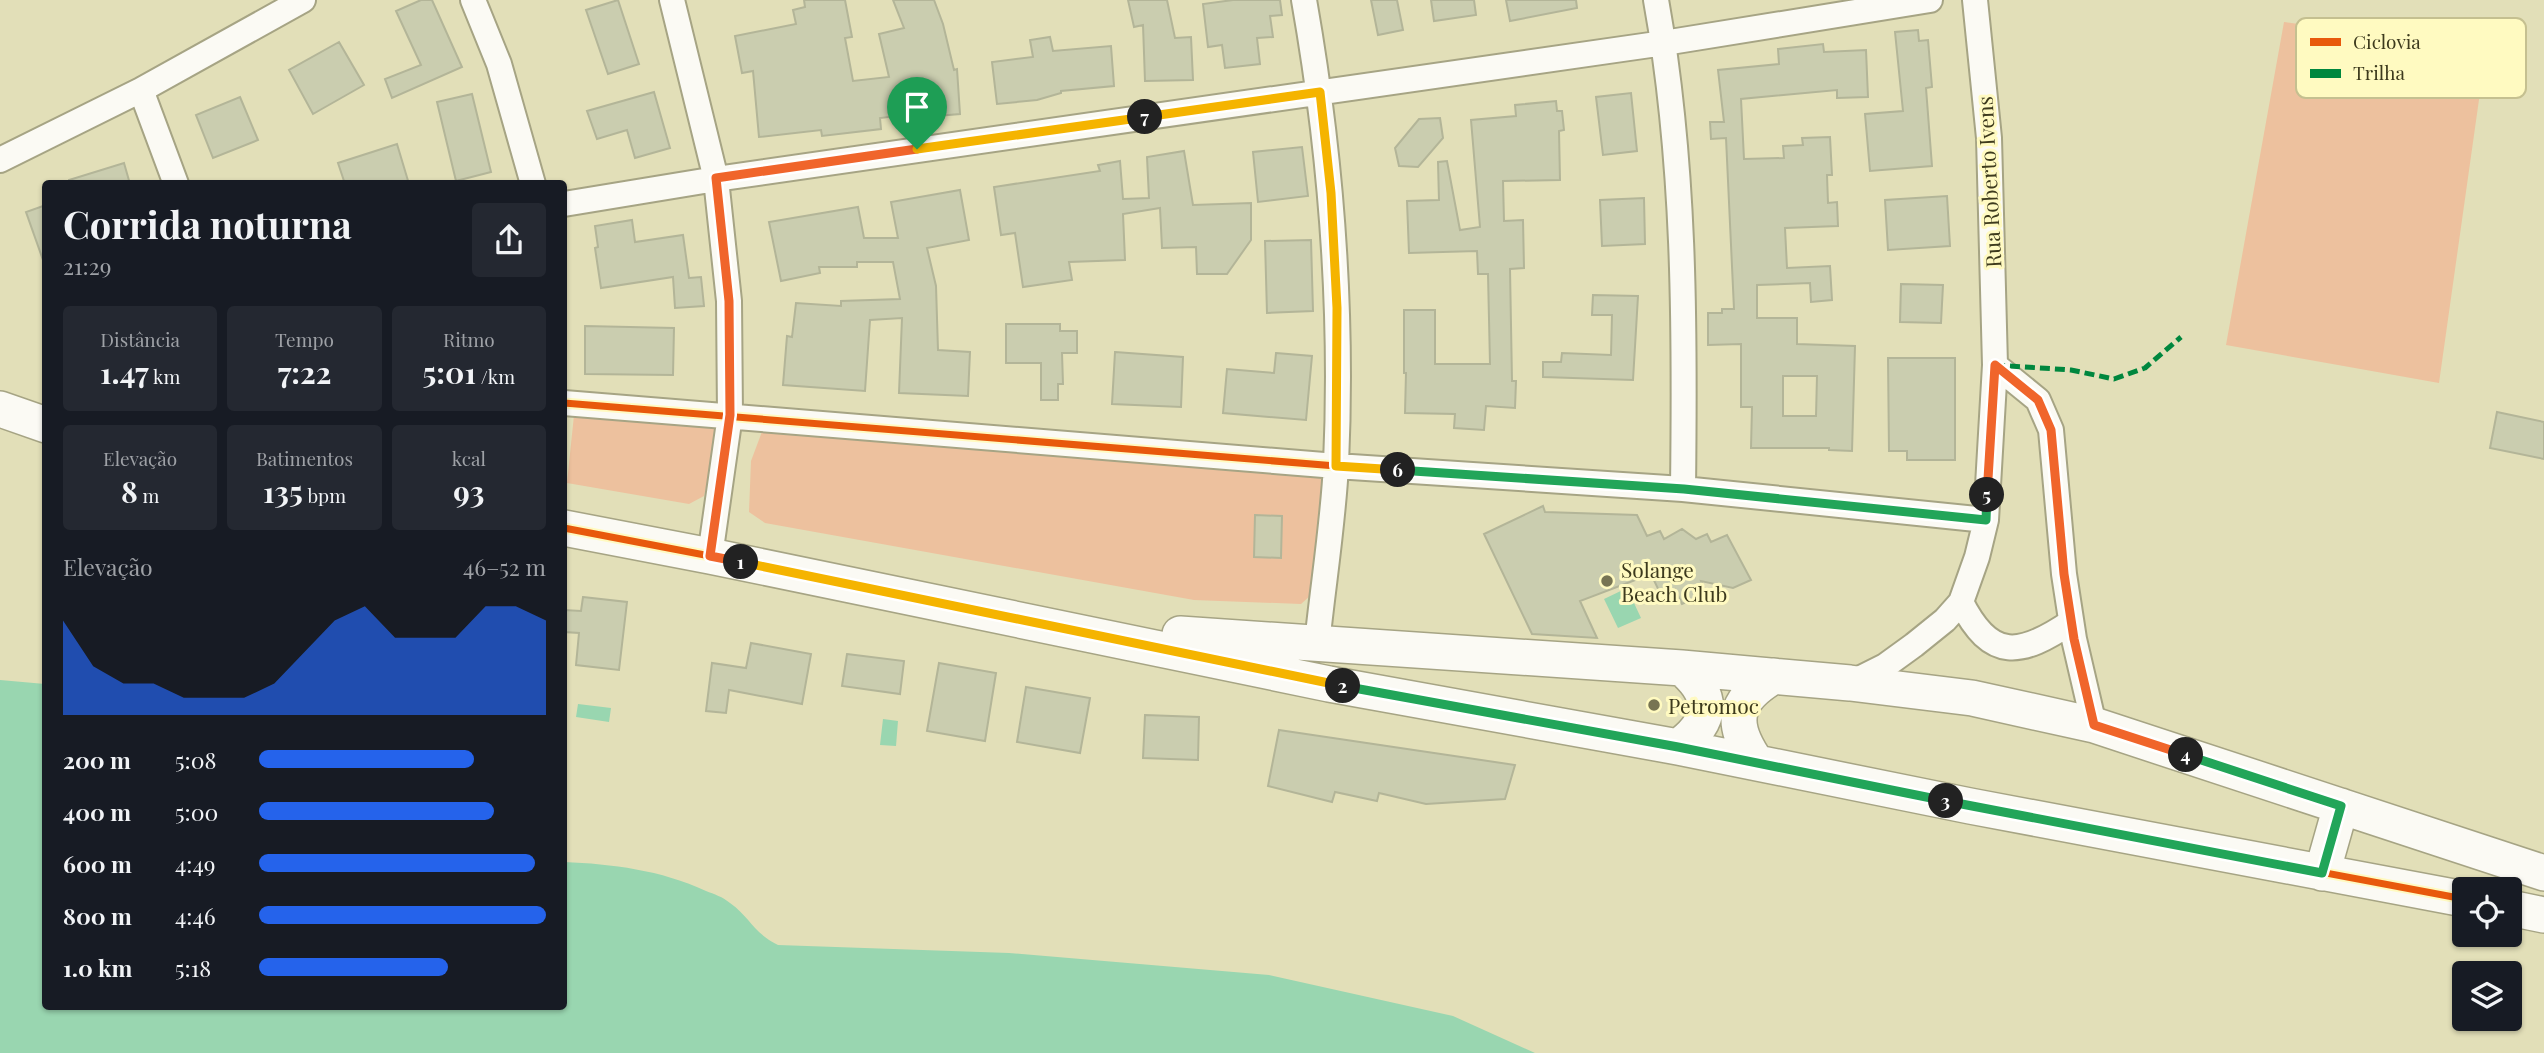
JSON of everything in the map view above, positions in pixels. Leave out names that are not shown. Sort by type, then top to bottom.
[{"type":"street","points":[[0,160],[141,90],[303,0]]},
{"type":"street","points":[[473,0],[499,64],[532,180]]},
{"type":"street","points":[[1304,0],[1320,92],[1331,193],[1336,296],[1336,466],[1317,644]]},
{"type":"street","points":[[1656,0],[1664,43],[1678,181],[1683,295],[1684,489]]},
{"type":"street","points":[[567,203],[716,178],[1664,43],[1930,0]]},
{"type":"street","name":"Rua Roberto Ivens","points":[[1850,683],[1885,666],[1914,645],[1945,620],[1961,602],[1977,557],[1986,520],[1995,365],[1989,138],[1975,0]]},
{"type":"street","points":[[677,1],[716,178],[729,301],[730,415],[710,556]]},
{"type":"street","points":[[141,90],[175,180]]},
{"type":"street","points":[[1995,365],[2038,400],[2051,430],[2064,574],[2071,622],[2094,725]]},
{"type":"street","points":[[567,402],[1336,466],[1684,489],[1986,520]]},
{"type":"street","points":[[0,409],[42,424]]},
{"type":"street","points":[[0,430],[42,433]]},
{"type":"street","points":[[567,529],[1329,684],[1678,747],[1970,806],[2452,898]]},
{"type":"street","points":[[1961,602],[1971,623],[1979,632],[1987,640],[2002,646],[2020,646],[2044,640],[2071,622]]},
{"type":"street","points":[[1040,623],[1682,667],[1972,698],[2094,725],[2544,873]]},
{"type":"street","points":[[1678,747],[1695,734],[1705,713],[1705,701],[1700,688],[1682,667]]},
{"type":"street","points":[[1756,762],[1738,729],[1738,712],[1745,699],[1758,685],[1774,676]]},
{"type":"street","points":[[2322,873],[2341,806]]},
{"type":"street","points":[[2522,910],[2544,915]]},
{"type":"shaded area","points":[[2284,22],[2296,24],[2296,98],[2479,98],[2439,383],[2226,345]]},
{"type":"shaded area","points":[[574,415],[712,421],[717,438],[704,496],[689,504],[567,483]]},
{"type":"shaded area","points":[[763,429],[1321,470],[1331,488],[1320,587],[1301,604],[1194,600],[765,523],[749,512],[751,461]]},
{"type":"shaded area","points":[[1627,588],[1641,618],[1618,628],[1604,599]]},
{"type":"shaded area","points":[[0,680],[42,684],[42,1010],[567,1010],[567,862],[636,869],[689,884],[727,901],[762,935],[778,945],[1009,953],[1269,975],[1453,1016],[1535,1053],[0,1053]]},
{"type":"shaded area","points":[[578,704],[611,708],[609,722],[576,717]]},
{"type":"shaded area","points":[[883,719],[898,721],[896,746],[880,745]]},
{"type":"building","points":[[421,0],[432,0],[462,67],[392,98],[385,79],[421,65],[396,11]]},
{"type":"building","points":[[618,0],[639,64],[608,74],[586,10]]},
{"type":"building","points":[[804,0],[845,0],[852,37],[845,38],[853,81],[889,77],[879,34],[904,28],[893,0],[934,0],[954,70],[957,69],[960,114],[912,118],[912,114],[880,118],[881,129],[822,136],[821,130],[759,137],[753,71],[742,73],[735,36],[796,24],[793,10],[805,7]]},
{"type":"building","points":[[1128,0],[1167,0],[1175,38],[1191,37],[1193,80],[1145,81],[1143,25],[1134,27]]},
{"type":"building","points":[[1233,0],[1280,0],[1282,15],[1270,16],[1273,37],[1257,38],[1260,64],[1225,68],[1222,45],[1208,47],[1203,4]]},
{"type":"building","points":[[1371,0],[1397,0],[1403,30],[1378,35]]},
{"type":"building","points":[[1431,0],[1474,0],[1476,15],[1434,21]]},
{"type":"building","points":[[1506,0],[1576,0],[1577,8],[1510,21]]},
{"type":"building","points":[[1918,30],[1919,41],[1928,40],[1932,87],[1926,88],[1932,166],[1870,171],[1865,114],[1903,111],[1895,32]]},
{"type":"building","points":[[1050,37],[1053,51],[1111,46],[1114,86],[1061,91],[1037,100],[997,104],[992,62],[1033,57],[1030,40]]},
{"type":"building","points":[[339,42],[364,85],[313,114],[289,70]]},
{"type":"building","points":[[1823,44],[1824,52],[1866,50],[1868,97],[1837,98],[1837,90],[1741,99],[1744,159],[1784,158],[1783,146],[1803,145],[1802,138],[1830,137],[1832,175],[1827,175],[1828,203],[1837,202],[1838,226],[1785,228],[1787,268],[1830,266],[1832,300],[1811,302],[1810,283],[1757,285],[1757,318],[1797,318],[1797,344],[1855,346],[1852,451],[1829,448],[1751,448],[1752,407],[1741,407],[1741,344],[1708,345],[1708,313],[1722,313],[1722,309],[1734,309],[1726,138],[1711,139],[1710,122],[1724,122],[1718,70],[1779,64],[1778,49]],"holes":[[[1783,376],[1817,376],[1816,416],[1783,416]]]},
{"type":"building","points":[[654,92],[670,148],[635,158],[627,130],[597,139],[587,111]]},
{"type":"building","points":[[1631,93],[1637,151],[1603,155],[1596,97]]},
{"type":"building","points":[[472,94],[491,172],[456,180],[437,102]]},
{"type":"building","points":[[240,97],[258,140],[213,158],[196,115]]},
{"type":"building","points":[[1556,101],[1557,111],[1562,111],[1564,130],[1559,131],[1560,180],[1503,181],[1504,221],[1523,220],[1524,268],[1510,269],[1515,408],[1486,406],[1484,430],[1454,428],[1455,414],[1405,413],[1404,310],[1435,310],[1435,364],[1490,364],[1488,274],[1478,274],[1477,251],[1409,253],[1407,201],[1439,200],[1438,162],[1447,161],[1460,230],[1480,227],[1471,120],[1516,116],[1515,105]]},
{"type":"building","points":[[1440,118],[1443,138],[1418,167],[1399,166],[1395,148],[1419,119]]},
{"type":"building","points":[[397,144],[408,180],[344,180],[338,163]]},
{"type":"building","points":[[1302,147],[1308,196],[1258,202],[1253,152]]},
{"type":"building","points":[[1184,151],[1193,205],[1251,203],[1251,240],[1227,274],[1197,274],[1196,247],[1162,248],[1160,208],[1123,214],[1125,260],[1069,262],[1072,280],[1023,287],[1015,233],[1001,235],[994,187],[1100,171],[1098,165],[1120,161],[1123,199],[1149,198],[1147,157]]},
{"type":"building","points":[[124,163],[129,180],[69,180]]},
{"type":"building","points":[[960,190],[969,240],[927,248],[936,286],[938,350],[970,352],[968,396],[899,393],[902,318],[870,320],[865,391],[783,385],[787,336],[792,337],[796,303],[841,306],[841,301],[900,299],[893,262],[857,262],[857,267],[819,267],[820,273],[781,281],[769,222],[858,207],[864,238],[898,238],[891,202]]},
{"type":"building","points":[[1947,196],[1950,246],[1888,250],[1885,200]]},
{"type":"building","points":[[1644,198],[1645,244],[1602,246],[1600,200]]},
{"type":"building","points":[[42,206],[42,257],[26,212]]},
{"type":"building","points":[[632,220],[635,242],[683,235],[689,278],[701,277],[704,306],[675,308],[673,277],[601,288],[595,248],[598,247],[595,226]]},
{"type":"building","points":[[1311,240],[1313,311],[1267,313],[1265,241]]},
{"type":"building","points":[[1901,284],[1943,285],[1941,323],[1900,322]]},
{"type":"building","points":[[1593,295],[1638,296],[1633,380],[1543,377],[1543,362],[1561,362],[1562,353],[1611,355],[1612,315],[1592,315]]},
{"type":"building","points":[[1006,324],[1060,324],[1060,331],[1077,331],[1077,353],[1062,353],[1063,384],[1058,384],[1058,400],[1041,400],[1041,363],[1006,363]]},
{"type":"building","points":[[585,326],[674,328],[673,375],[585,374]]},
{"type":"building","points":[[1115,352],[1183,357],[1181,407],[1112,404]]},
{"type":"building","points":[[1276,353],[1312,356],[1306,420],[1223,413],[1227,369],[1274,373]]},
{"type":"building","points":[[1888,358],[1955,358],[1955,460],[1907,460],[1907,451],[1889,451]]},
{"type":"building","points":[[2497,412],[2544,422],[2544,459],[2490,448]]},
{"type":"building","points":[[1543,506],[1545,512],[1637,515],[1647,536],[1660,531],[1664,539],[1682,529],[1696,539],[1707,534],[1711,542],[1727,535],[1751,580],[1733,588],[1701,581],[1705,594],[1682,604],[1675,589],[1661,595],[1651,574],[1580,601],[1597,638],[1532,634],[1484,534]]},
{"type":"building","points":[[1255,515],[1282,516],[1281,558],[1254,557]]},
{"type":"building","points":[[583,597],[627,602],[619,670],[576,665],[579,633],[567,632],[567,610],[581,611]]},
{"type":"building","points":[[751,643],[811,654],[802,704],[729,690],[726,713],[706,711],[712,663],[746,668]]},
{"type":"building","points":[[847,654],[904,661],[900,694],[842,686]]},
{"type":"building","points":[[939,663],[996,673],[985,741],[927,731]]},
{"type":"building","points":[[1026,687],[1090,698],[1080,753],[1017,742]]},
{"type":"building","points":[[1145,715],[1199,717],[1198,760],[1143,758]]},
{"type":"building","points":[[1279,730],[1515,765],[1505,799],[1426,804],[1379,793],[1377,801],[1335,792],[1332,802],[1268,786]]},
{"type":"marked path","points":[[1995,365],[2071,370],[2114,379],[2145,368],[2181,337]]},
{"type":"cycle path","points":[[567,403],[1336,466],[1683,489],[1986,520]]},
{"type":"cycle path","points":[[567,529],[1329,684],[1678,747],[1970,806],[2452,897]]},
{"type":"place","name":"Solange Beach Club","points":[[1607,581]]},
{"type":"place","name":"Petromoc","points":[[1654,705]]},
{"type":"route","points":[[1320,92],[1331,193],[1337,308],[1336,466],[1684,489],[1986,520],[1995,365],[2038,400],[2051,430],[2064,574],[2074,639],[2094,725],[2341,806],[2322,873],[1678,747],[1329,684],[710,556],[730,415],[729,301],[716,178],[917,149],[1320,92]]}]
